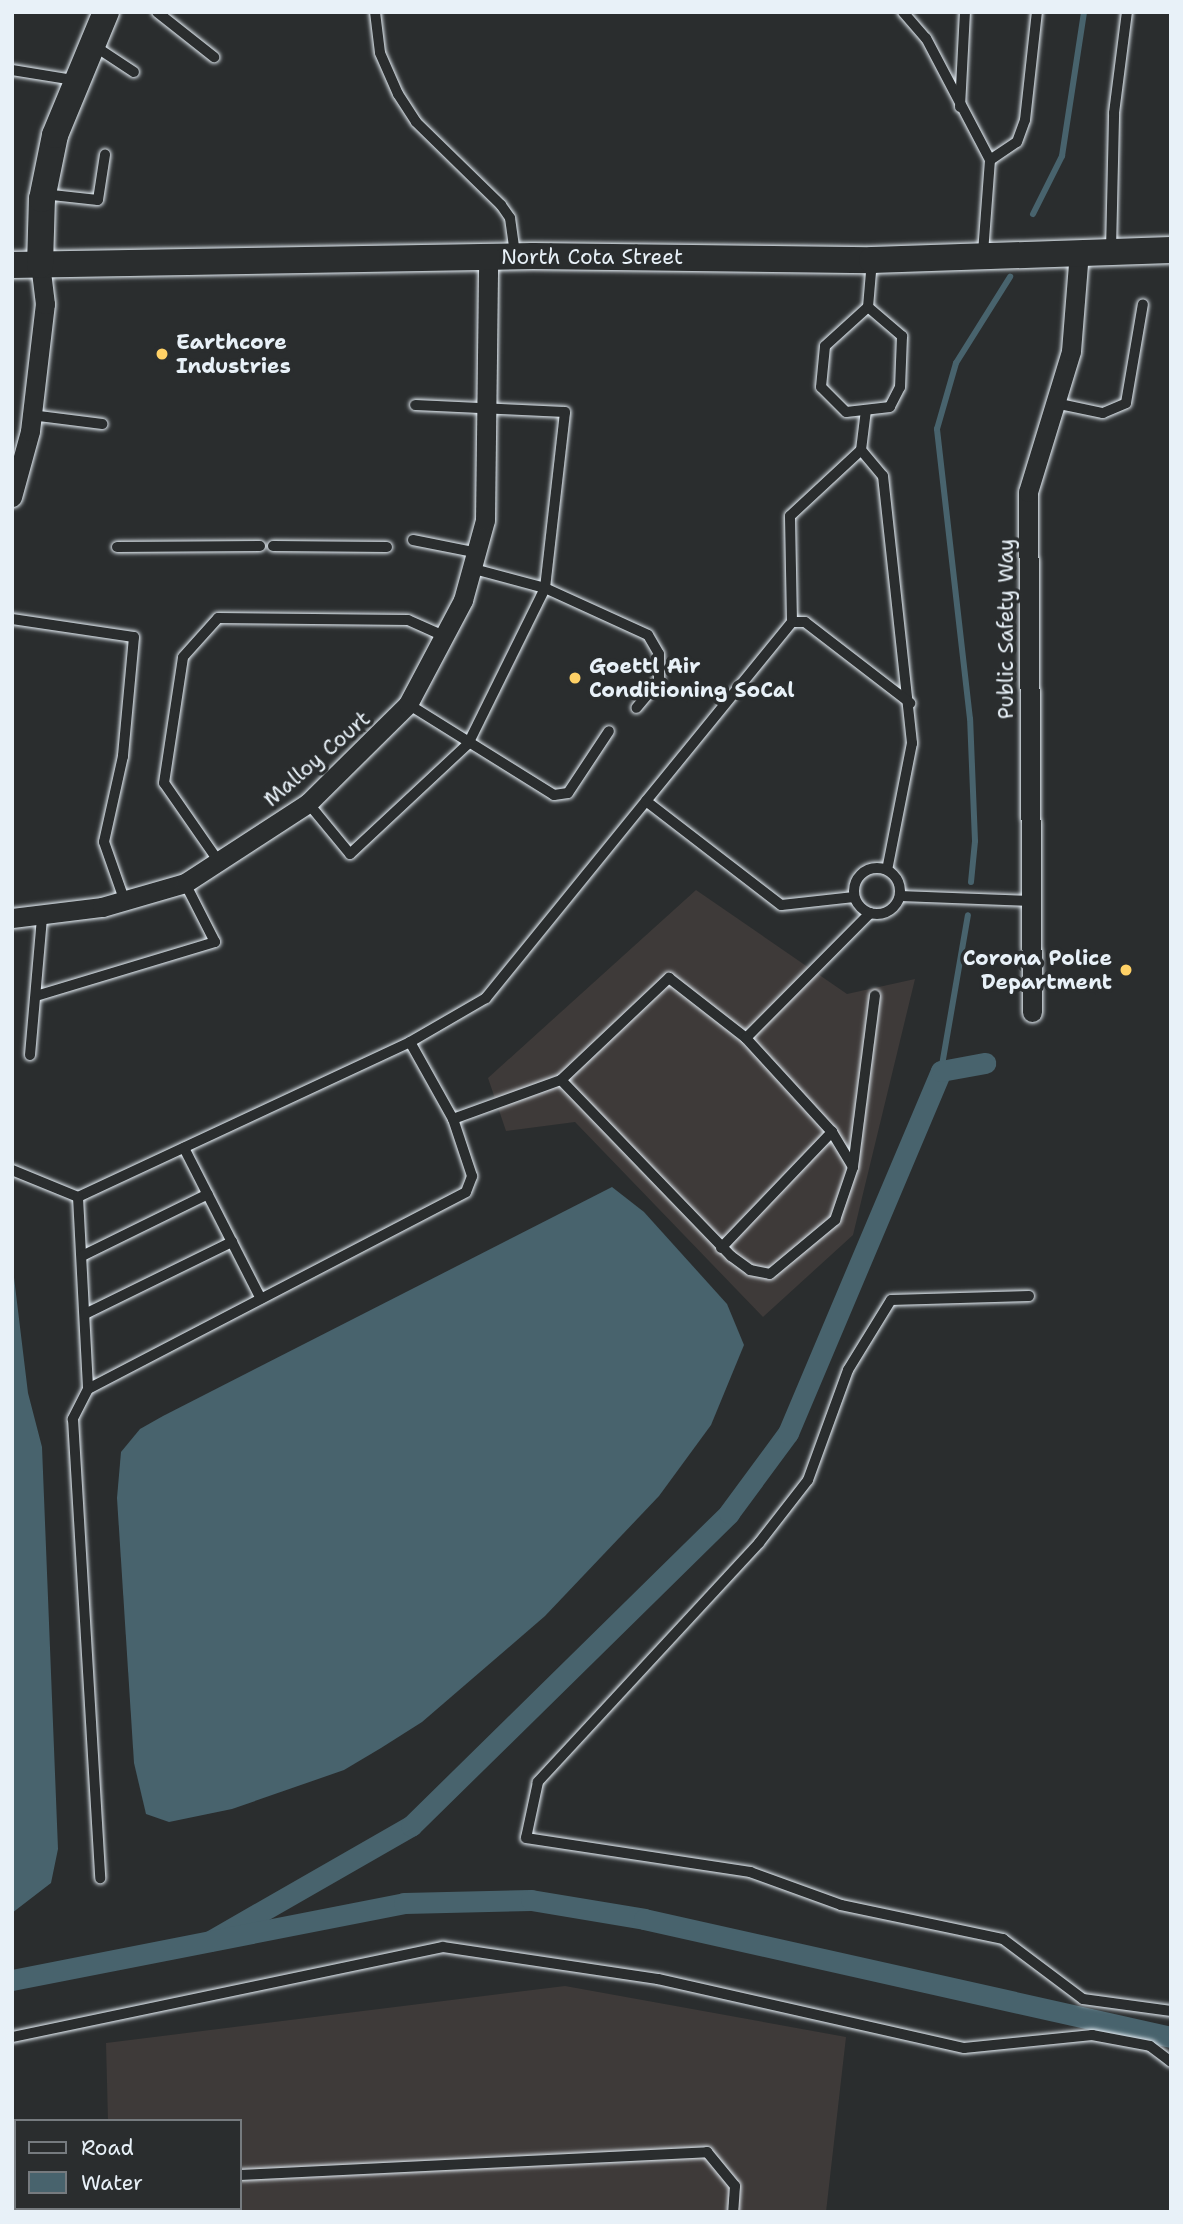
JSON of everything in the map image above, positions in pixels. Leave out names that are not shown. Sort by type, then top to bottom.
[{"type":"street","points":[[12,497],[31,415],[45,304],[40,265],[43,194],[75,80],[89,42],[106,12]]},
{"type":"street","name":"North Cota Street","points":[[12,265],[515,256],[872,260],[984,254],[1171,250]]},
{"type":"street","name":"Public Safety Way","points":[[1032,1012],[1028,492],[1070,351],[1079,251]]},
{"type":"street","name":"Malloy Court","points":[[12,918],[43,917],[125,902],[185,883],[308,803],[408,704],[446,637],[476,561],[490,476],[488,257]]},
{"type":"lane","points":[[157,12],[214,57]]},
{"type":"lane","points":[[375,12],[380,53],[398,94],[416,122],[501,205],[510,218],[515,256]]},
{"type":"lane","points":[[903,12],[931,46],[960,107],[990,160],[984,254]]},
{"type":"lane","points":[[960,107],[965,12]]},
{"type":"lane","points":[[990,160],[1017,142],[1025,120],[1037,12]]},
{"type":"lane","points":[[1111,251],[1114,113],[1127,12]]},
{"type":"lane","points":[[89,42],[134,72]]},
{"type":"lane","points":[[12,70],[75,80]]},
{"type":"lane","points":[[43,194],[98,200],[105,155]]},
{"type":"lane","points":[[868,307],[902,336],[900,387],[890,407],[846,412],[821,387],[825,346],[868,307],[872,260]]},
{"type":"lane","points":[[1054,403],[1103,412],[1126,403],[1143,304]]},
{"type":"lane","points":[[308,803],[350,855],[468,744],[545,588],[565,412],[490,406],[415,405]]},
{"type":"lane","points":[[12,1170],[78,1196],[410,1042],[486,998],[792,622],[790,516],[861,450],[866,410]]},
{"type":"lane","points":[[31,415],[102,424]]},
{"type":"lane","points":[[861,450],[883,476],[912,743],[887,870]]},
{"type":"lane","points":[[413,541],[476,561],[545,588],[648,635],[659,654],[659,681],[636,708]]},
{"type":"lane","points":[[117,547],[260,546]]},
{"type":"lane","points":[[273,547],[387,547]]},
{"type":"lane","points":[[219,863],[164,783],[183,657],[218,618],[408,620],[446,637]]},
{"type":"lane","points":[[12,619],[134,637],[123,756],[104,842],[125,902]]},
{"type":"lane","points":[[792,622],[805,622],[909,703]]},
{"type":"lane","points":[[408,704],[468,744],[554,795],[568,793],[609,731]]},
{"type":"lane","points":[[646,801],[781,905],[855,897]]},
{"type":"lane","points":[[746,1038],[870,913],[885,913],[900,896],[898,881],[887,870]]},
{"type":"lane","points":[[855,897],[860,875],[887,870]]},
{"type":"lane","points":[[36,996],[215,942],[185,883]]},
{"type":"lane","points":[[900,896],[1031,901]]},
{"type":"lane","points":[[855,897],[870,913]]},
{"type":"lane","points":[[30,1055],[43,917]]},
{"type":"lane","points":[[453,1119],[561,1080],[669,978],[746,1038],[832,1132],[853,1167]]},
{"type":"lane","points":[[561,1080],[721,1248],[750,1270],[769,1274],[835,1220],[853,1167],[875,995]]},
{"type":"lane","points":[[88,1389],[466,1192],[472,1176],[453,1119],[410,1042]]},
{"type":"lane","points":[[721,1248],[832,1132]]},
{"type":"lane","points":[[184,1148],[261,1299]]},
{"type":"lane","points":[[82,1256],[208,1194]]},
{"type":"lane","points":[[78,1196],[88,1389],[73,1419],[100,1878]]},
{"type":"lane","points":[[85,1314],[232,1242]]},
{"type":"lane","points":[[1029,1296],[891,1300],[848,1370],[808,1480],[759,1544],[538,1782],[526,1838],[750,1872],[841,1905],[1003,1939],[1083,1999],[1171,2011]]},
{"type":"lane","points":[[12,2037],[443,1947],[658,1979],[964,2048],[1091,2035],[1150,2046],[1171,2062]]},
{"type":"lane","points":[[242,2175],[707,2152],[735,2186],[733,2212]]},
{"type":"shaded area","points":[[696,890],[847,994],[915,979],[853,1235],[763,1317],[575,1122],[506,1131],[488,1078]]},
{"type":"shaded area","points":[[565,1986],[846,2037],[826,2212],[109,2212],[242,2210],[242,2119],[108,2119],[106,2043]]},
{"type":"water","points":[[612,1187],[644,1212],[727,1304],[744,1345],[711,1425],[659,1496],[545,1616],[422,1722],[381,1748],[344,1770],[232,1809],[169,1822],[146,1814],[134,1763],[117,1498],[121,1452],[140,1429],[163,1416]]},
{"type":"water","points":[[12,1261],[28,1393],[42,1447],[58,1849],[51,1883],[12,1913]]},
{"type":"waterway","points":[[1033,214],[1062,156],[1084,12]]},
{"type":"waterway","points":[[971,882],[975,841],[970,719],[937,429],[956,363],[1010,277]]},
{"type":"waterway","points":[[941,1071],[968,915]]},
{"type":"waterway","points":[[210,1941],[411,1826],[729,1513],[788,1433],[941,1071],[985,1063]]},
{"type":"waterway","points":[[12,1980],[404,1903],[531,1900],[644,1919],[1171,2037]]},
{"type":"place","name":"Earthcore Industries","points":[[162,354]]},
{"type":"place","name":"Goettl Air Conditioning SoCal","points":[[575,678]]},
{"type":"place","name":"Corona Police Department","points":[[1126,970]]}]
